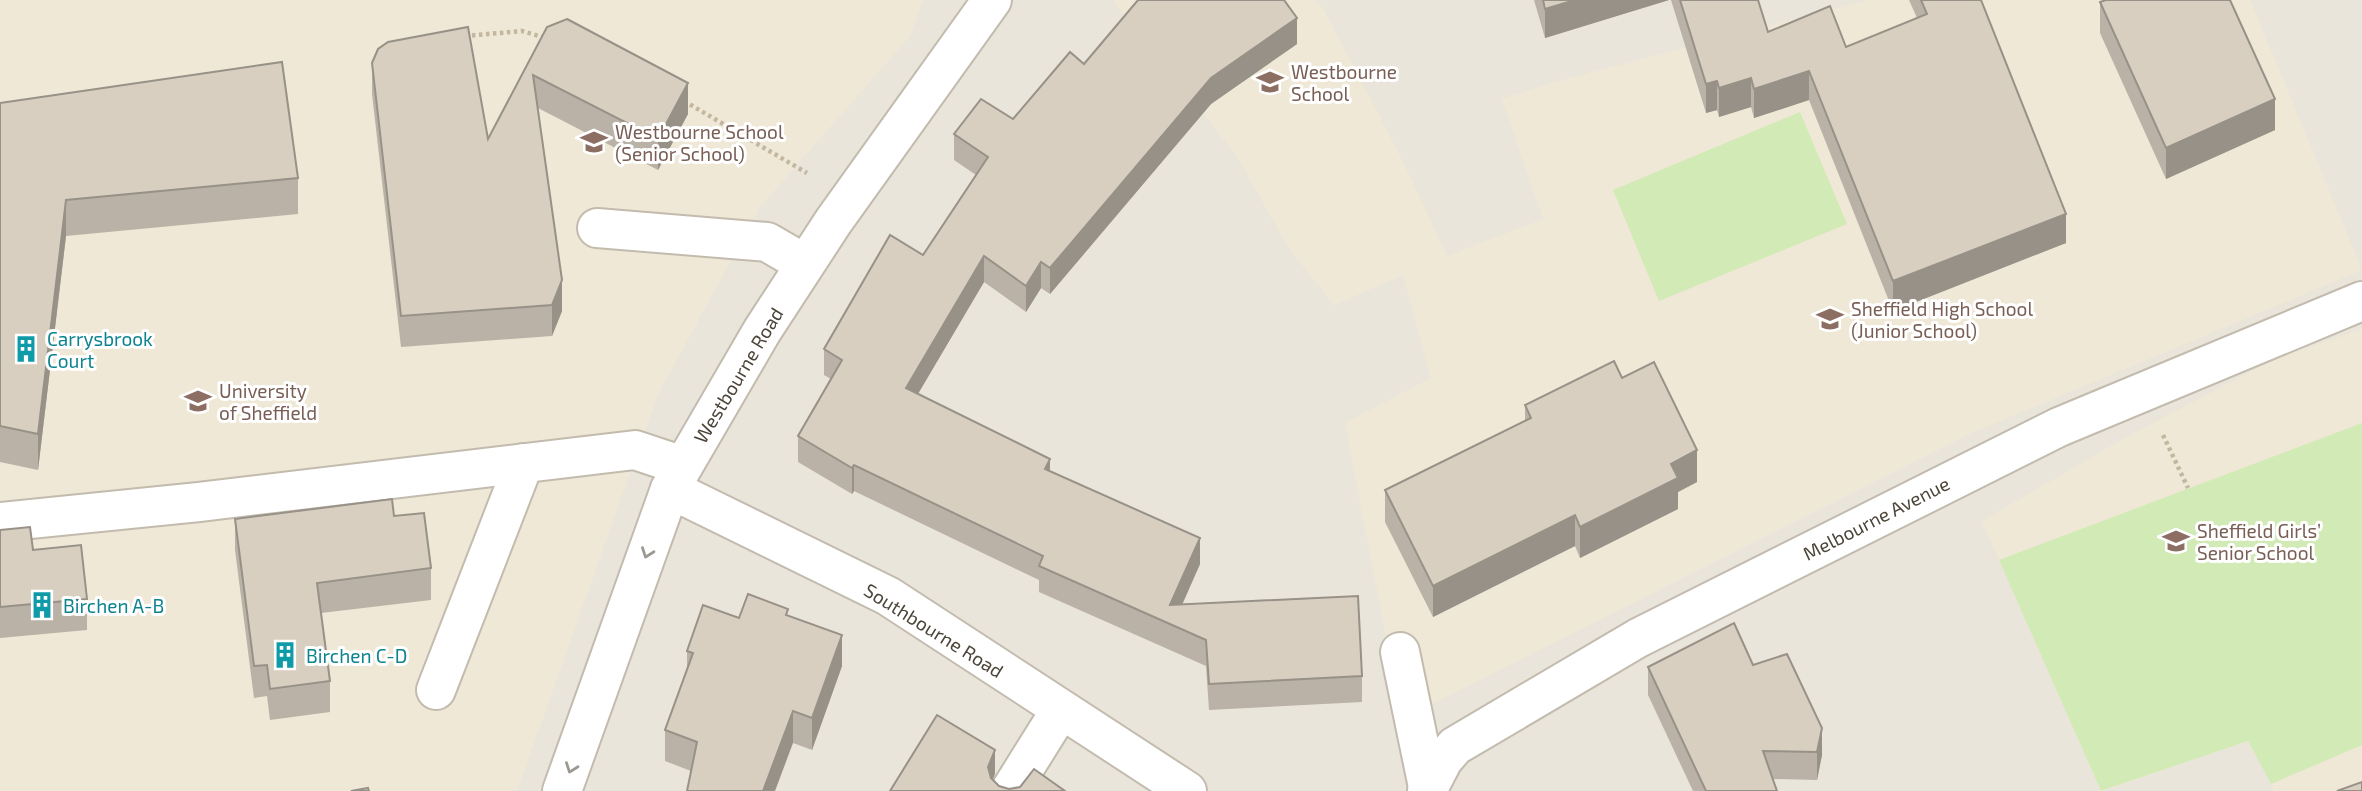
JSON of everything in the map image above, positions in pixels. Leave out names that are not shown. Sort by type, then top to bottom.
[{"type":"street","name":"Westbourne Road","points":[[562,791],[676,478],[805,264],[849,198],[992,0]]},
{"type":"street","points":[[597,228],[767,242],[805,264]]},
{"type":"street","name":"Melbourne Avenue","points":[[1427,789],[1443,760],[1455,746],[1638,638],[2059,427],[2362,301]]},
{"type":"street","name":"Southbourne Road","points":[[0,522],[635,450],[676,478],[888,596],[1187,791]]},
{"type":"street","points":[[436,690],[524,463]]},
{"type":"street","points":[[1400,652],[1427,789]]},
{"type":"street","points":[[1010,791],[1060,710]]},
{"type":"path","points":[[456,38],[522,31],[558,42]]},
{"type":"path","points":[[680,99],[849,198]]},
{"type":"shaded area","points":[[0,0],[2362,0],[2362,338],[1983,521],[2101,791],[0,791]]},
{"type":"shaded area","name":"University of Sheffield","points":[[0,0],[923,0],[910,36],[760,207],[658,394],[517,791],[0,791]]},
{"type":"shaded area","name":"Sheffield High School (Junior School)","points":[[1113,0],[1314,0],[1324,10],[1401,158],[1447,256],[1543,219],[1502,99],[1558,81],[1868,0],[2250,0],[2362,270],[1974,432],[1402,719],[1345,423],[1431,378],[1403,275],[1334,305],[1290,250],[1236,155]]},
{"type":"shaded area","name":"Sheffield Girls’ Senior School","points":[[2362,329],[2362,791],[2275,791],[2248,741],[2101,791],[1982,521],[2123,439],[2277,358]]},
{"type":"shaded area","points":[[2248,741],[2275,791],[2102,791]]},
{"type":"green space","points":[[1800,112],[1847,224],[1659,301],[1613,190]]},
{"type":"green space","name":"Sheffield Girls’ Senior School","points":[[2362,423],[2362,745],[2271,784],[2248,741],[2101,791],[1999,560]]},
{"type":"building","points":[[1138,0],[1284,0],[1297,18],[1211,78],[1050,268],[1041,262],[1026,286],[984,256],[906,388],[1050,459],[1045,469],[1200,538],[1170,605],[1358,596],[1362,676],[1209,684],[1206,640],[1039,566],[1043,556],[854,465],[852,468],[798,436],[842,360],[824,349],[890,235],[923,255],[988,157],[954,134],[981,99],[1013,119],[1070,52],[1084,64]]},
{"type":"building","points":[[1543,0],[1575,0],[1545,9]]},
{"type":"building","points":[[1680,0],[1758,0],[1768,32],[1830,6],[1846,47],[1927,14],[1921,0],[1981,0],[2066,214],[1893,281],[1809,71],[1754,89],[1751,78],[1719,88],[1717,81],[1706,84]]},
{"type":"building","points":[[2230,0],[2275,99],[2166,148],[2100,2]]},
{"type":"building","points":[[567,19],[688,83],[658,139],[533,75],[562,280],[552,305],[401,316],[372,63],[378,49],[388,42],[468,27],[488,139],[547,27]]},
{"type":"building","name":"Carrysbrook Court","points":[[282,62],[298,178],[66,200],[38,434],[0,426],[0,103]]},
{"type":"building","points":[[1614,361],[1622,378],[1654,362],[1697,450],[1671,464],[1678,478],[1580,527],[1575,515],[1433,586],[1385,490],[1531,418],[1525,405]]},
{"type":"building","name":"Birchen C-D","points":[[392,499],[394,516],[424,513],[431,568],[317,583],[330,681],[270,689],[267,665],[254,666],[235,519]]},
{"type":"building","points":[[30,527],[33,550],[81,545],[87,599],[0,607],[0,530]]},
{"type":"building","points":[[748,594],[788,609],[786,615],[842,635],[812,718],[793,711],[763,791],[687,791],[697,742],[665,730],[693,653],[687,651],[703,605],[739,618]]},
{"type":"building","points":[[1734,623],[1753,665],[1787,654],[1822,728],[1817,752],[1763,751],[1777,791],[1706,791],[1648,667]]},
{"type":"building","points":[[937,715],[995,750],[988,767],[991,778],[999,786],[1009,789],[1020,787],[1034,769],[1065,791],[890,791]]},
{"type":"building","points":[[2362,782],[2362,791],[2337,791]]},
{"type":"place","name":"Westbourne School","points":[[1270,82]]},
{"type":"place","name":"Westbourne School (Senior School)","points":[[594,142]]},
{"type":"place","name":"Sheffield High School (Junior School)","points":[[1830,319]]},
{"type":"place","name":"Carrysbrook Court","points":[[26,349]]},
{"type":"place","name":"University of Sheffield","points":[[198,401]]},
{"type":"place","name":"Sheffield Girls’ Senior School","points":[[2176,541]]},
{"type":"place","name":"Birchen A-B","points":[[42,605]]},
{"type":"place","name":"Birchen C-D","points":[[285,655]]}]
